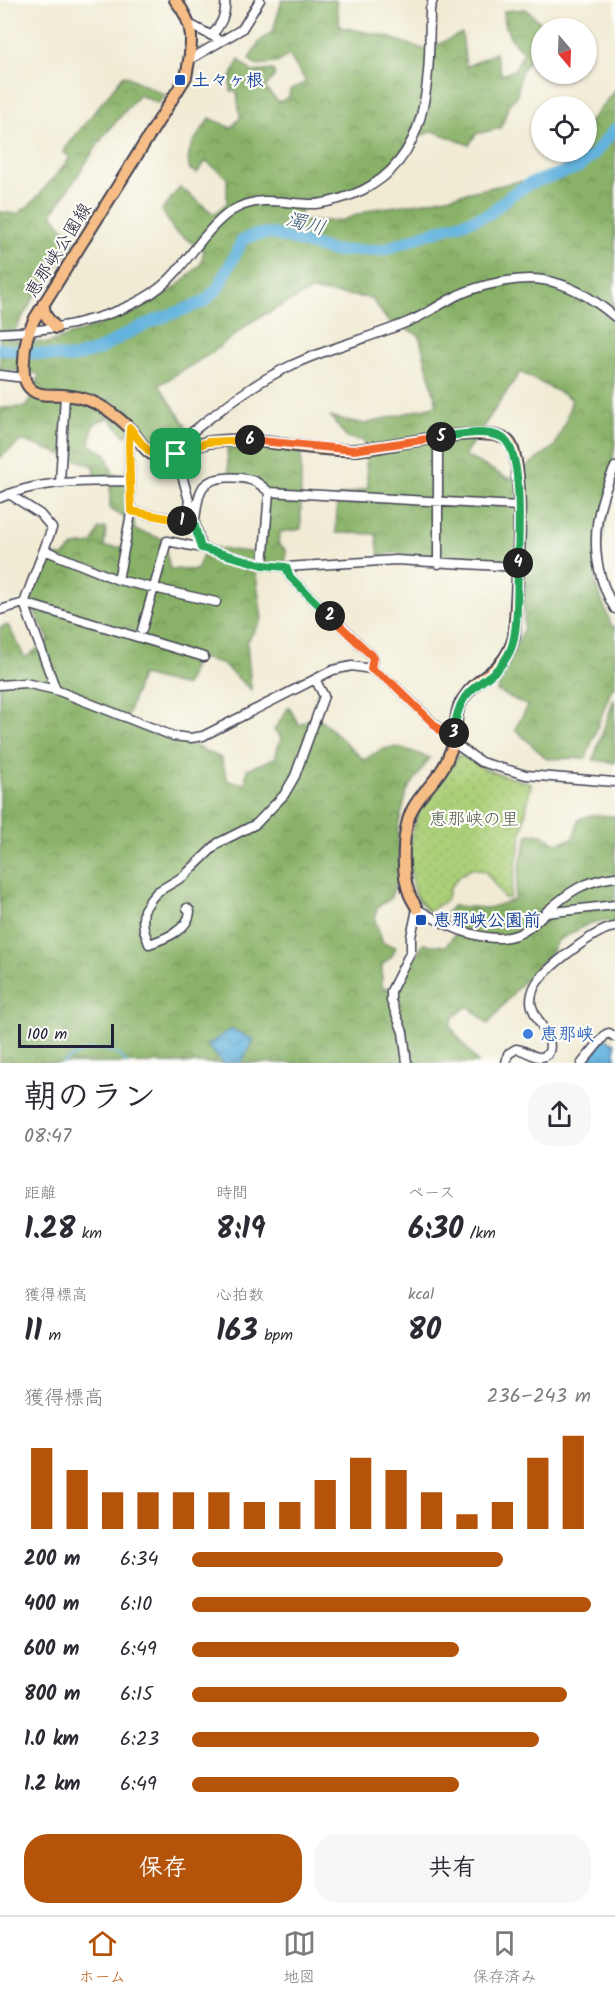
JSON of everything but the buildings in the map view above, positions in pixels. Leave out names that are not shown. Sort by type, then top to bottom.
[{"type":"main road","points":[[175,0],[183,9],[191,25]]},
{"type":"main road","name":"恵那峡公園線","points":[[24,373],[24,346],[27,332],[186,77],[192,42],[191,25]]},
{"type":"main road","points":[[43,304],[46,316],[56,328]]},
{"type":"main road","points":[[24,373],[27,386],[34,392],[65,395],[93,402],[110,412],[130,428],[154,456],[165,457],[208,442],[218,441],[246,440],[354,450],[438,437],[483,434],[501,437],[509,442],[516,461],[519,506],[514,637],[510,652],[498,668],[473,687],[462,699],[456,715],[453,743],[446,763],[413,808],[406,826],[404,855],[408,893],[417,909]]},
{"type":"street","points":[[212,35],[223,19],[226,9],[225,0]]},
{"type":"street","points":[[189,60],[242,29],[260,0]]},
{"type":"street","points":[[0,333],[56,328],[116,312],[136,304],[157,291],[174,275],[214,227],[226,215],[239,207],[259,201],[314,204],[337,200],[372,186],[402,160],[421,119],[427,85],[430,9],[434,0]]},
{"type":"street","points":[[191,25],[222,41]]},
{"type":"street","points":[[201,548],[174,446],[253,386],[323,351],[410,321],[459,295],[493,284],[542,279],[566,285],[584,294],[615,317]]},
{"type":"street","points":[[0,375],[24,373]]},
{"type":"street","points":[[60,483],[65,395]]},
{"type":"street","points":[[118,580],[131,511],[130,428]]},
{"type":"street","points":[[438,437],[438,564]]},
{"type":"street","points":[[615,467],[601,500],[595,544],[597,567],[604,590],[615,609]]},
{"type":"street","points":[[194,523],[198,496],[205,485],[220,479],[247,479],[256,482],[269,492],[519,506]]},
{"type":"street","points":[[0,498],[24,489],[60,483],[130,481]]},
{"type":"street","points":[[263,565],[269,492]]},
{"type":"street","points":[[9,494],[40,514],[52,528],[24,603],[56,690]]},
{"type":"street","points":[[131,511],[194,523]]},
{"type":"street","points":[[141,630],[167,541],[263,565],[286,567],[396,560],[518,567]]},
{"type":"street","points":[[44,550],[118,580],[216,602]]},
{"type":"street","points":[[286,567],[290,577],[373,657],[371,669]]},
{"type":"street","points":[[0,610],[24,603],[204,657]]},
{"type":"street","points":[[0,685],[25,683],[56,690],[173,736],[191,738],[216,731],[333,670],[352,666],[371,669],[393,684],[453,743],[481,762],[517,773],[615,782]]},
{"type":"street","points":[[187,908],[190,911],[188,919],[174,934],[149,944],[144,930],[144,909],[157,892],[184,876],[218,843],[256,824],[284,795],[295,776],[324,696],[315,679]]},
{"type":"street","points":[[407,1063],[403,1032],[390,1001],[391,991],[411,951],[411,937],[417,909],[439,921],[490,939],[505,938],[520,934],[565,895],[584,884],[615,877]]},
{"type":"street","points":[[546,913],[615,905]]},
{"type":"street","points":[[506,1063],[508,1054],[516,1049],[524,1050],[536,1058],[548,1054],[550,1043],[532,1006],[535,987],[568,954],[606,928],[615,927]]},
{"type":"street","points":[[582,1063],[606,1034],[615,1037]]},
{"type":"green space","points":[[282,0],[336,0],[340,27],[381,35],[426,50],[462,33],[466,67],[495,53],[502,75],[514,70],[524,52],[509,34],[504,11],[526,9],[536,18],[531,18],[531,58],[521,71],[517,96],[509,104],[501,128],[476,134],[469,145],[433,131],[408,141],[388,169],[365,186],[337,196],[304,201],[298,221],[340,221],[374,209],[419,203],[520,181],[539,184],[567,164],[566,162],[597,162],[597,112],[615,90],[615,283],[613,286],[615,441],[606,521],[595,582],[611,624],[615,627],[615,685],[611,690],[586,758],[547,759],[515,729],[528,706],[497,691],[524,627],[525,563],[393,553],[379,556],[376,534],[336,533],[337,497],[368,488],[364,441],[346,437],[331,417],[365,424],[437,405],[419,335],[387,320],[371,298],[310,291],[254,320],[213,352],[159,385],[186,426],[165,450],[152,446],[133,429],[125,436],[108,417],[93,425],[90,445],[106,454],[113,474],[127,477],[135,530],[163,539],[170,569],[197,570],[206,547],[260,553],[264,495],[252,483],[229,477],[226,438],[301,448],[301,529],[280,532],[278,543],[286,550],[286,562],[255,568],[262,619],[247,642],[251,690],[221,663],[197,657],[186,686],[141,675],[126,721],[221,758],[228,781],[245,784],[247,769],[275,758],[281,737],[274,730],[289,707],[299,725],[316,715],[364,760],[382,750],[396,747],[430,758],[407,791],[398,827],[400,874],[390,899],[377,907],[375,920],[383,943],[396,947],[392,956],[382,965],[382,987],[400,990],[404,975],[423,944],[446,946],[460,927],[445,916],[452,906],[488,908],[514,900],[528,835],[538,833],[556,843],[573,839],[579,819],[591,815],[615,816],[615,925],[606,920],[588,924],[557,941],[552,951],[488,1024],[468,1006],[453,1018],[450,1026],[478,1063],[0,1063],[0,627],[8,625],[25,658],[49,640],[31,599],[47,555],[64,556],[74,546],[92,544],[99,529],[106,528],[104,547],[123,547],[125,518],[110,509],[110,478],[95,478],[94,466],[22,440],[0,458],[0,433],[4,429],[0,426],[0,408],[27,407],[40,374],[0,369],[0,212],[17,214],[33,202],[70,158],[63,151],[124,75],[165,95],[158,103],[139,95],[103,137],[52,214],[74,242],[33,299],[9,340],[48,343],[133,313],[174,289],[201,264],[204,250],[174,231],[162,210],[180,187],[214,214],[227,203],[227,178],[206,161],[197,173],[190,170],[188,162],[193,142],[210,118],[231,128],[240,118],[237,92],[231,91],[230,80],[239,60],[252,72],[273,70],[275,75],[265,88],[279,102],[289,97],[290,90],[306,82],[289,55],[277,63],[256,65],[249,59],[259,42],[273,31]],"holes":[[[520,372],[572,399],[565,423],[554,447],[509,479],[464,455]]]},
{"type":"green space","points":[[614,699],[615,763],[593,760]]},
{"type":"green space","name":"恵那峡の里","points":[[462,755],[486,769],[531,783],[510,898],[504,898],[486,872],[473,868],[459,876],[450,888],[446,900],[429,912],[416,896],[413,888],[410,847],[412,832],[422,807],[458,756]]},
{"type":"water","points":[[232,1029],[254,1040],[241,1063],[223,1063],[207,1045]]},
{"type":"water","points":[[604,1038],[615,1043],[615,1063],[586,1063]]},
{"type":"waterway","name":"濁川","points":[[0,349],[72,358],[98,350],[156,320],[204,302],[218,288],[242,241],[251,236],[269,233],[333,251],[383,250],[489,214],[511,195],[531,183],[577,168],[594,154],[615,129]]},
{"type":"waterway","points":[[63,1063],[79,1054],[96,1050],[112,1052],[127,1063]]},
{"type":"place","name":"土々ヶ根","points":[[180,80]]},
{"type":"place","name":"恵那峡公園前","points":[[421,920]]},
{"type":"place","name":"恵那峡","points":[[528,1034]]},
{"type":"route","points":[[130,428],[154,456],[165,457],[176,454],[208,442],[246,440],[354,450],[438,437],[483,434],[501,437],[509,442],[516,461],[519,506],[514,637],[510,652],[498,668],[473,687],[462,699],[456,715],[453,743],[393,684],[371,669],[373,657],[290,577],[286,567],[263,565],[201,548],[194,523],[131,511],[130,428]]}]
